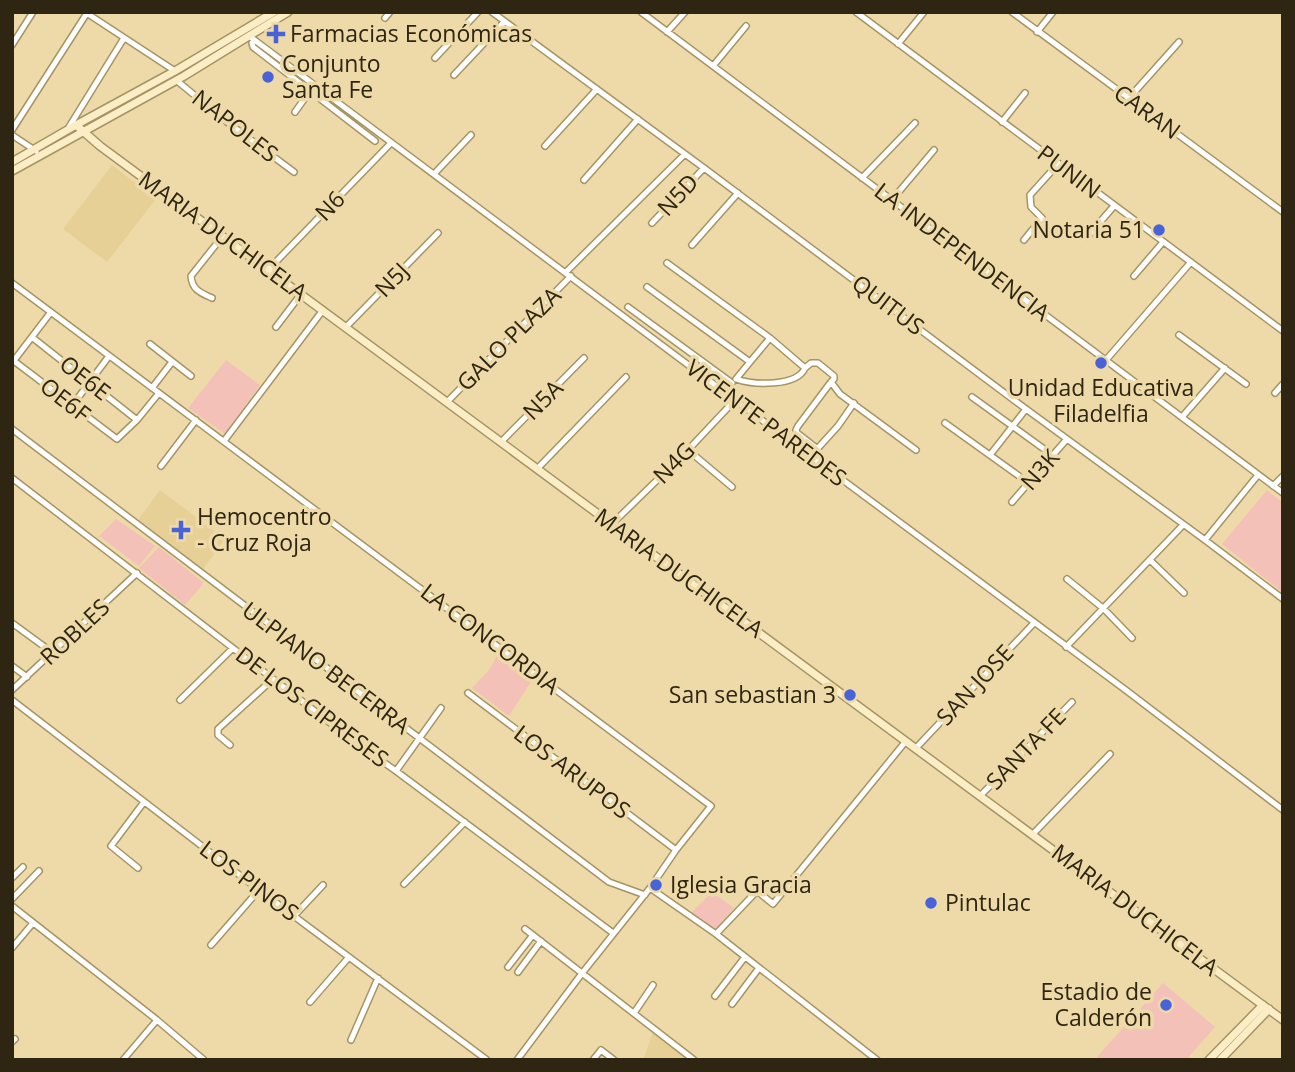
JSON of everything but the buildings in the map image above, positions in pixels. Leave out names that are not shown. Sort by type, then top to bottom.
[{"type":"main road","points":[[176,76],[274,12]]},
{"type":"main road","points":[[12,162],[38,152],[176,76],[252,38],[288,12]]},
{"type":"main road","points":[[12,172],[66,131],[79,128]]},
{"type":"main road","name":"MARIA DUCHICELA","points":[[79,128],[222,237],[1283,1020]]},
{"type":"main road","points":[[1209,1060],[1266,1007]]},
{"type":"main road","points":[[1220,1060],[1266,1007]]},
{"type":"street","points":[[12,45],[33,12]]},
{"type":"street","points":[[385,18],[390,12]]},
{"type":"street","points":[[435,58],[478,12]]},
{"type":"street","name":"QUITUS","points":[[492,12],[1283,599]]},
{"type":"street","name":"LA INDEPENDENCIA","points":[[641,12],[1283,493]]},
{"type":"street","points":[[648,18],[654,12]]},
{"type":"street","points":[[667,32],[685,12]]},
{"type":"street","name":"PUNIN","points":[[856,12],[1283,331]]},
{"type":"street","points":[[898,44],[924,12]]},
{"type":"street","name":"CARAN","points":[[1012,12],[1283,212]]},
{"type":"street","points":[[1037,32],[1053,12]]},
{"type":"street","points":[[38,152],[12,132],[86,13]]},
{"type":"street","name":"NAPOLES","points":[[86,13],[176,76],[227,122],[294,172]]},
{"type":"street","points":[[454,75],[504,22]]},
{"type":"street","points":[[713,66],[746,26]]},
{"type":"street","points":[[66,131],[124,38]]},
{"type":"street","points":[[252,38],[253,47],[375,141]]},
{"type":"street","name":"VICENTE PAREDES","points":[[252,38],[1283,810]]},
{"type":"street","points":[[1129,98],[1179,42]]},
{"type":"street","points":[[545,146],[597,89]]},
{"type":"street","points":[[295,112],[310,91]]},
{"type":"street","points":[[1002,122],[1026,93]]},
{"type":"street","points":[[584,180],[638,119]]},
{"type":"street","points":[[862,178],[915,123]]},
{"type":"street","points":[[434,174],[471,135]]},
{"type":"street","name":"N6","points":[[268,270],[391,143]]},
{"type":"street","points":[[892,200],[934,150]]},
{"type":"street","name":"GALO PLAZA","points":[[447,401],[685,154]]},
{"type":"street","points":[[1024,240],[1042,218],[1031,207],[1030,195],[1058,164]]},
{"type":"street","name":"N5D","points":[[652,223],[704,167]]},
{"type":"street","points":[[692,245],[738,193]]},
{"type":"street","points":[[1087,237],[1114,206]]},
{"type":"street","name":"N5J","points":[[346,327],[438,233]]},
{"type":"street","points":[[212,298],[197,290],[192,284],[191,276],[222,237]]},
{"type":"street","points":[[1134,276],[1163,242]]},
{"type":"street","points":[[1106,360],[1191,262]]},
{"type":"street","points":[[667,263],[770,338],[805,368]]},
{"type":"street","name":"LA CONCORDIA","points":[[12,283],[711,806],[517,1060]]},
{"type":"street","points":[[647,287],[750,362]]},
{"type":"street","points":[[276,327],[301,294]]},
{"type":"street","points":[[628,307],[734,381],[785,381],[803,373],[811,363],[818,363],[834,376],[834,379],[796,430],[815,447],[838,426],[854,403]]},
{"type":"street","points":[[224,440],[323,310]]},
{"type":"street","points":[[13,362],[51,312]]},
{"type":"street","points":[[1179,335],[1246,384]]},
{"type":"street","name":"OE6E","points":[[33,338],[137,420]]},
{"type":"street","points":[[724,392],[770,338]]},
{"type":"street","points":[[150,344],[191,376]]},
{"type":"street","points":[[72,406],[109,356]]},
{"type":"street","name":"N5A","points":[[501,442],[584,358]]},
{"type":"street","name":"OE6F","points":[[13,362],[116,439],[137,420]]},
{"type":"street","points":[[152,388],[172,362]]},
{"type":"street","points":[[1182,417],[1225,368]]},
{"type":"street","points":[[537,468],[626,377]]},
{"type":"street","points":[[831,382],[840,394],[916,450]]},
{"type":"street","points":[[1275,393],[1283,384]]},
{"type":"street","points":[[137,420],[159,393]]},
{"type":"street","points":[[972,397],[1044,449]]},
{"type":"street","name":"N4G","points":[[612,524],[688,450],[734,400]]},
{"type":"street","points":[[990,455],[1026,409]]},
{"type":"street","points":[[161,466],[195,420]]},
{"type":"street","points":[[945,423],[1019,476]]},
{"type":"street","name":"ULPIANO BECERRA","points":[[12,429],[608,882],[645,895]]},
{"type":"street","name":"N3K","points":[[1013,502],[1067,439]]},
{"type":"street","points":[[688,450],[732,487]]},
{"type":"street","points":[[1205,540],[1258,474]]},
{"type":"street","points":[[1273,486],[1283,476]]},
{"type":"street","name":"DE LOS CIPRESES","points":[[12,478],[355,742],[613,933]]},
{"type":"street","points":[[1066,647],[1183,525]]},
{"type":"street","points":[[1150,560],[1184,593]]},
{"type":"street","name":"ROBLES","points":[[12,690],[137,573]]},
{"type":"street","points":[[1067,579],[1104,609],[1132,638]]},
{"type":"street","points":[[12,623],[52,653]]},
{"type":"street","name":"SAN JOSE","points":[[916,748],[1034,623]]},
{"type":"street","points":[[180,700],[233,648]]},
{"type":"street","points":[[12,666],[27,677]]},
{"type":"street","points":[[230,745],[219,735],[218,729],[273,679]]},
{"type":"street","name":"LOS ARUPOS","points":[[468,693],[676,850]]},
{"type":"street","name":"LOS PINOS","points":[[12,700],[259,890],[487,1060]]},
{"type":"street","name":"SANTA FE","points":[[980,796],[1072,702]]},
{"type":"street","points":[[396,771],[441,708]]},
{"type":"street","points":[[716,934],[757,891],[773,904],[906,741]]},
{"type":"street","points":[[1032,834],[1110,754]]},
{"type":"street","points":[[138,868],[110,846],[144,802]]},
{"type":"street","points":[[404,884],[465,822]]},
{"type":"street","points":[[12,878],[23,867]]},
{"type":"street","points":[[12,899],[39,871]]},
{"type":"street","points":[[294,916],[323,885]]},
{"type":"street","points":[[650,888],[716,934],[877,1060]]},
{"type":"street","points":[[211,945],[259,890]]},
{"type":"street","points":[[12,906],[204,1060]]},
{"type":"street","points":[[12,948],[33,923]]},
{"type":"street","points":[[525,929],[694,1060]]},
{"type":"street","points":[[508,967],[533,934]]},
{"type":"street","points":[[518,972],[541,941]]},
{"type":"street","points":[[310,1002],[349,957]]},
{"type":"street","points":[[715,996],[745,957]]},
{"type":"street","points":[[732,1004],[760,968]]},
{"type":"street","points":[[351,1040],[378,978]]},
{"type":"street","points":[[634,1013],[653,985]]},
{"type":"street","points":[[123,1060],[157,1020]]},
{"type":"street","points":[[593,1060],[601,1050],[614,1060]]},
{"type":"shaded area","points":[[112,165],[156,199],[107,262],[63,229]]},
{"type":"shaded area","points":[[226,360],[260,385],[225,434],[188,408]]},
{"type":"shaded area","name":"Hemocentro - Cruz Roja","points":[[160,490],[225,539],[203,569],[138,520]]},
{"type":"shaded area","points":[[1267,490],[1283,503],[1283,593],[1222,544]]},
{"type":"shaded area","points":[[116,519],[155,546],[139,566],[99,536]]},
{"type":"shaded area","points":[[159,547],[204,583],[185,605],[139,568]]},
{"type":"shaded area","points":[[499,652],[532,680],[509,716],[472,688],[489,670]]},
{"type":"shaded area","points":[[712,892],[734,908],[714,932],[690,914]]},
{"type":"shaded area","name":"Estadio de Calderón","points":[[1163,983],[1215,1027],[1186,1060],[1100,1060],[1097,1057]]},
{"type":"shaded area","points":[[653,1032],[689,1060],[643,1060]]},
{"type":"place","name":"Farmacias Económicas","points":[[276,34]]},
{"type":"place","name":"Conjunto Santa Fe","points":[[268,77]]},
{"type":"place","name":"Notaria 51","points":[[1159,230]]},
{"type":"place","name":"Unidad Educativa Filadelfia","points":[[1101,363]]},
{"type":"place","name":"Hemocentro - Cruz Roja","points":[[181,530]]},
{"type":"place","name":"San sebastian 3","points":[[850,695]]},
{"type":"place","name":"Iglesia Gracia","points":[[656,885]]},
{"type":"place","name":"Pintulac","points":[[931,903]]},
{"type":"place","name":"Estadio de Calderón","points":[[1166,1005]]}]
